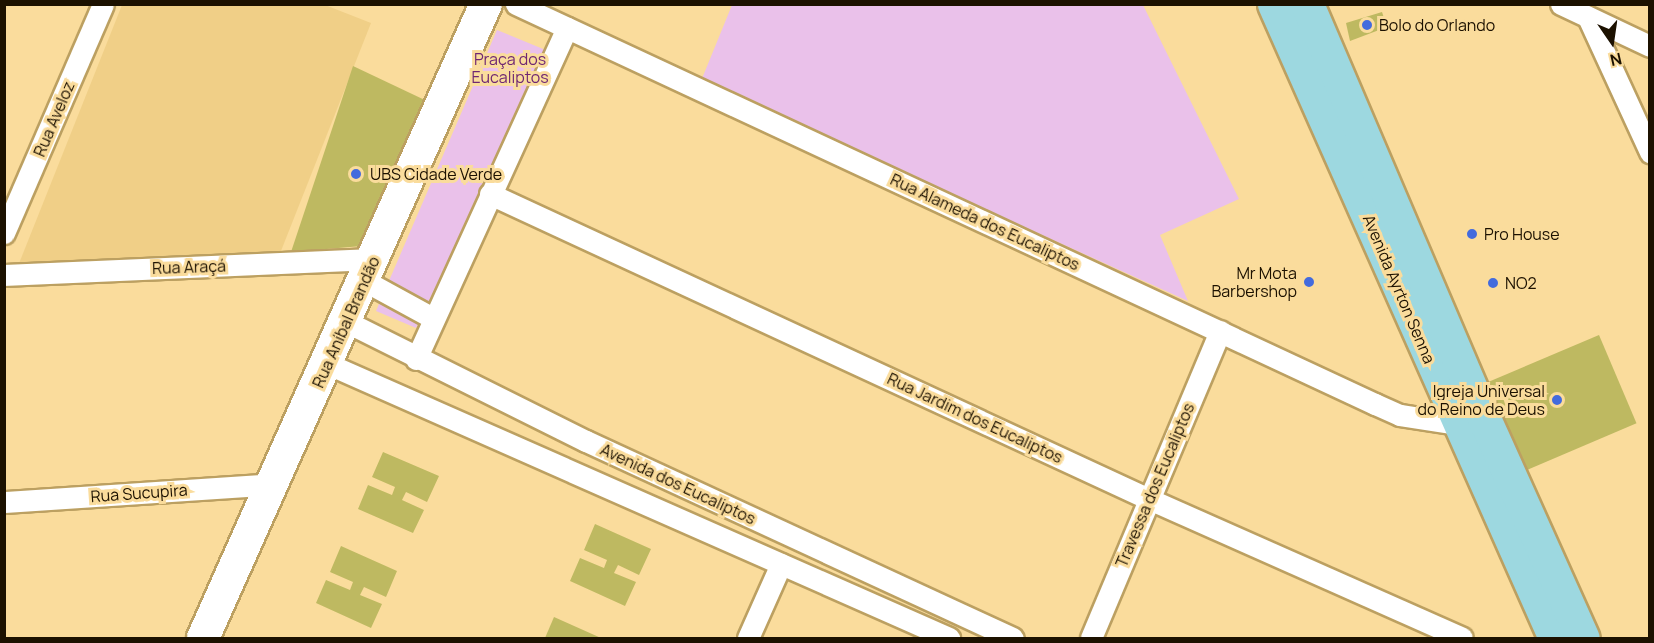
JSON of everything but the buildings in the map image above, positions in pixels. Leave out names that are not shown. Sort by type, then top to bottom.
[{"type":"main road","name":"Avenida Ayrton Senna","points":[[1274,4],[1554,639]]},
{"type":"main road","name":"Avenida Ayrton Senna","points":[[1307,4],[1483,416],[1583,639]]},
{"type":"street","name":"Rua Aveloz","points":[[4,233],[103,4]]},
{"type":"street","name":"Rua Aníbal Brandão","points":[[203,639],[347,322],[486,4]]},
{"type":"street","name":"Rua Alameda dos Eucaliptos","points":[[516,4],[1400,415],[1458,424]]},
{"type":"street","points":[[1560,4],[1650,46]]},
{"type":"street","points":[[1588,17],[1650,152]]},
{"type":"street","points":[[416,359],[567,28]]},
{"type":"street","name":"Rua Jardim dos Eucaliptos","points":[[490,194],[1149,499],[1462,639]]},
{"type":"street","name":"Rua Araçá","points":[[4,275],[369,270]]},
{"type":"street","points":[[369,270],[433,318]]},
{"type":"street","name":"Avenida dos Eucaliptos","points":[[347,322],[416,359],[774,529],[1013,639]]},
{"type":"street","name":"Travessa dos Eucaliptos","points":[[1091,639],[1220,331]]},
{"type":"street","name":"Avenida dos Eucaliptos","points":[[328,364],[949,639]]},
{"type":"street","name":"Rua Sucupira","points":[[4,502],[273,484]]},
{"type":"street","points":[[760,555],[774,529]]},
{"type":"street","points":[[748,639],[781,564]]},
{"type":"street","points":[[958,639],[968,617]]},
{"type":"shaded area","points":[[122,5],[325,5],[371,23],[279,256],[16,271]]},
{"type":"green space","points":[[732,5],[1143,5],[1239,199],[1160,235],[1188,301],[701,81]]},
{"type":"green space","name":"Praça dos Eucaliptos","points":[[497,30],[548,51],[416,328],[376,311]]},
{"type":"place","name":"Bolo do Orlando","points":[[1367,25]]},
{"type":"place","name":"UBS Cidade Verde","points":[[356,174]]},
{"type":"place","name":"Pro House","points":[[1472,234]]},
{"type":"place","name":"Mr Mota Barbershop","points":[[1309,282]]},
{"type":"place","name":"NO2","points":[[1493,283]]},
{"type":"place","name":"Igreja Universal do Reino de Deus","points":[[1557,400]]}]
